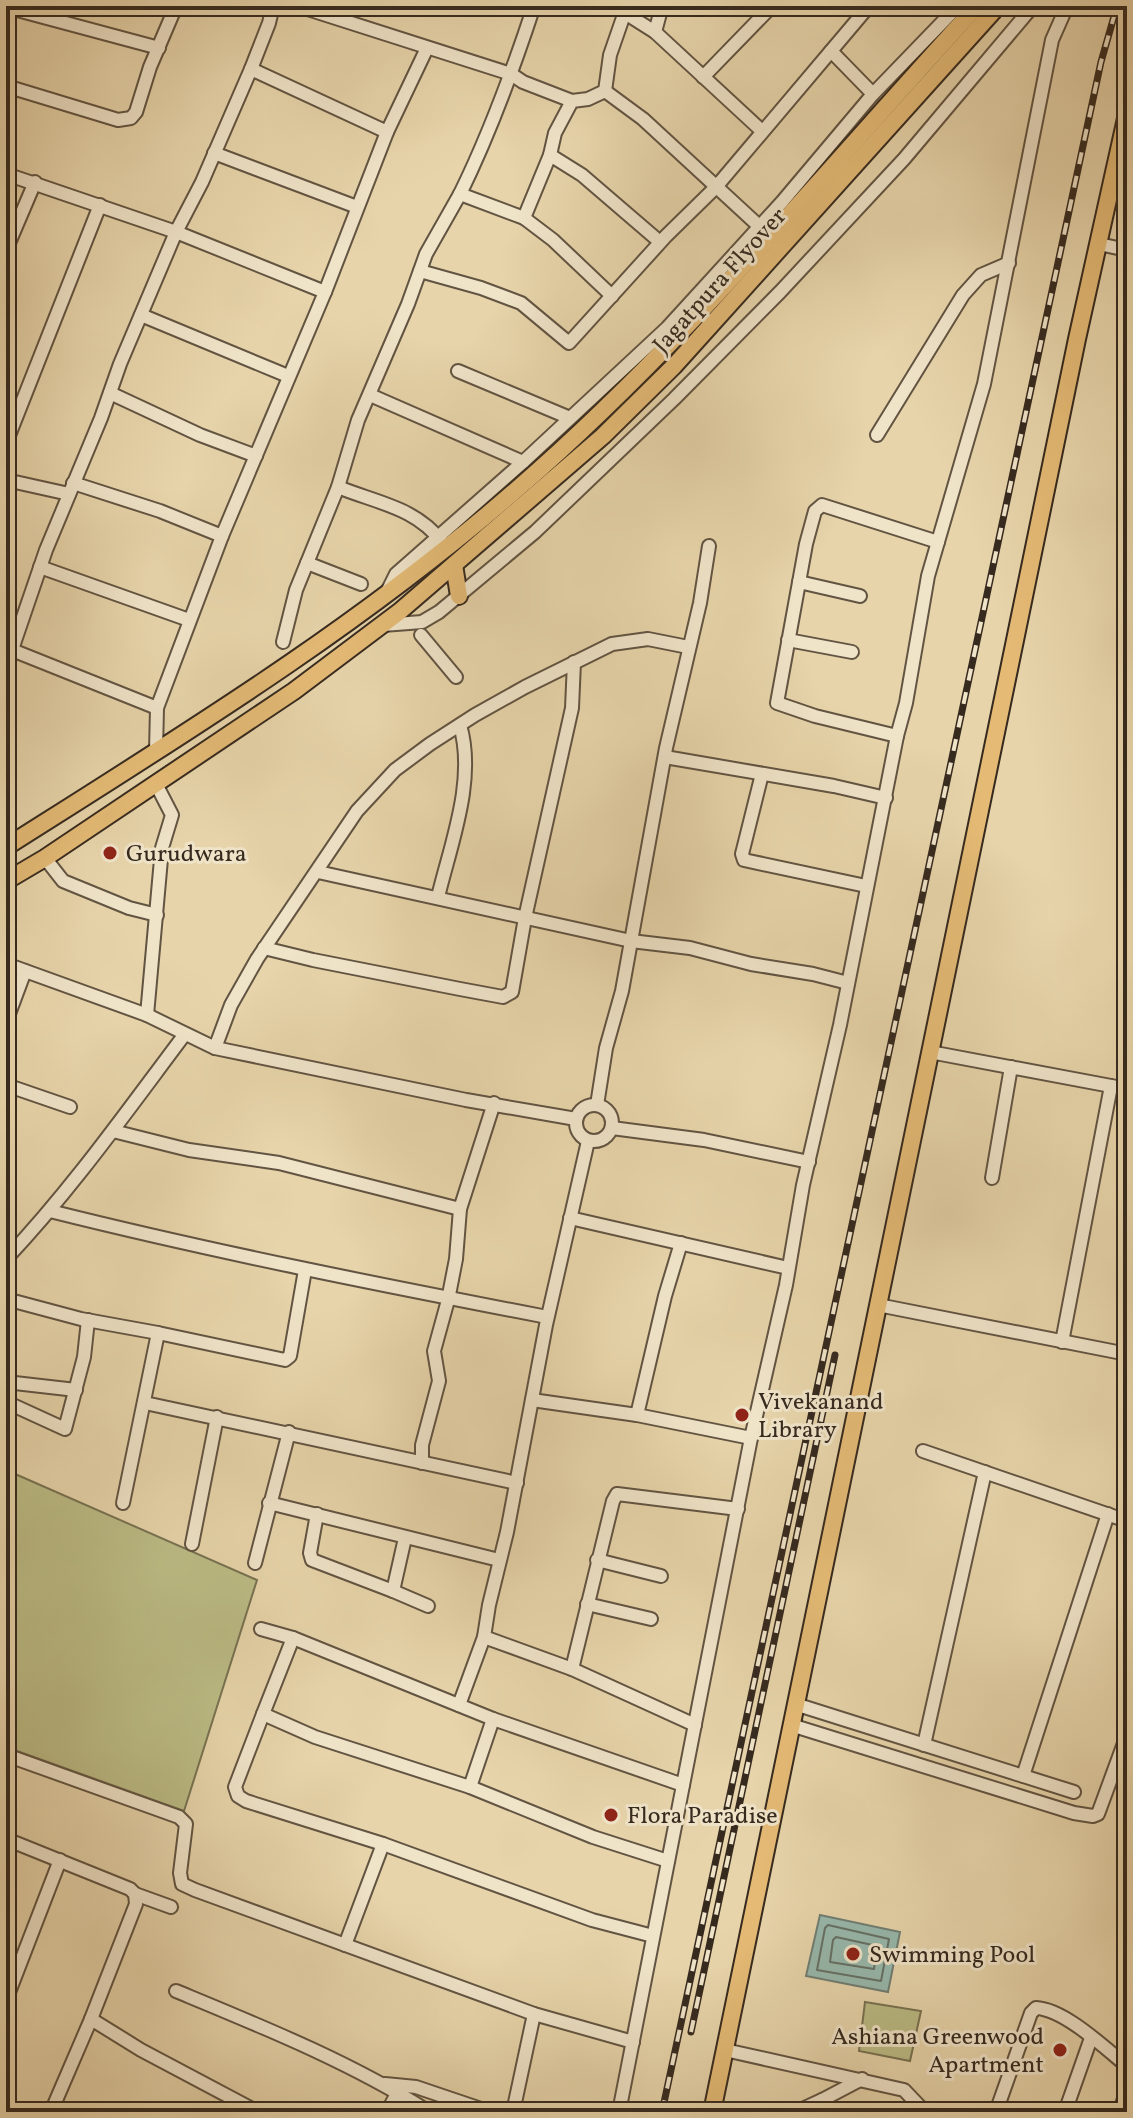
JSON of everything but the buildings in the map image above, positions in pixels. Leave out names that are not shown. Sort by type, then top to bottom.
[{"type":"main road","name":"Jagatpura Flyover","points":[[6,847],[277,673],[387,592],[442,541],[517,490],[614,400],[710,304],[977,6]]},
{"type":"main road","name":"Jagatpura Flyover","points":[[6,881],[294,691],[454,565],[603,436],[674,366],[998,6]]},
{"type":"main road","points":[[712,2112],[1099,244],[1123,152],[1127,114]]},
{"type":"main road","points":[[454,565],[459,596]]},
{"type":"street","points":[[6,86],[125,121],[136,112],[176,6]]},
{"type":"street","points":[[6,667],[71,488],[176,232],[251,69],[273,6]]},
{"type":"street","points":[[298,6],[511,74],[523,82],[572,101],[588,99],[605,91]]},
{"type":"street","points":[[283,642],[289,613],[338,487],[358,420],[426,254],[480,152],[534,6]]},
{"type":"street","points":[[655,32],[662,6]]},
{"type":"street","points":[[703,77],[721,62],[772,6]]},
{"type":"street","points":[[420,271],[521,303],[569,343],[660,242],[716,187],[869,6]]},
{"type":"street","points":[[338,487],[400,508],[430,526],[442,541],[667,328],[873,94],[958,6]]},
{"type":"street","points":[[381,625],[422,622],[459,596],[535,532],[780,292],[904,159],[1033,6]]},
{"type":"street","points":[[619,2112],[751,1438],[906,703],[928,576],[984,384],[1052,40],[1067,6]]},
{"type":"street","points":[[6,7],[159,48]]},
{"type":"street","points":[[605,91],[610,55],[626,10],[655,32],[762,131]]},
{"type":"street","points":[[156,751],[157,708],[189,620],[325,292],[387,132],[427,48]]},
{"type":"street","points":[[831,51],[873,94]]},
{"type":"street","points":[[251,69],[387,132]]},
{"type":"street","points":[[605,91],[643,119],[759,226]]},
{"type":"street","points":[[524,218],[550,155],[555,133],[572,101]]},
{"type":"street","points":[[214,153],[357,207]]},
{"type":"street","points":[[550,155],[582,175],[660,242]]},
{"type":"street","points":[[6,174],[176,232],[325,292]]},
{"type":"street","points":[[6,250],[35,182]]},
{"type":"street","points":[[460,194],[524,218],[553,240],[612,296]]},
{"type":"street","points":[[6,443],[100,205]]},
{"type":"street","points":[[1099,244],[1127,250]]},
{"type":"street","points":[[877,435],[963,295],[981,275],[1009,263]]},
{"type":"street","points":[[141,315],[288,376]]},
{"type":"street","points":[[458,371],[570,418]]},
{"type":"street","points":[[110,393],[200,435],[256,456]]},
{"type":"street","points":[[370,395],[523,462]]},
{"type":"street","points":[[6,480],[71,488],[160,511],[222,536]]},
{"type":"street","points":[[897,736],[779,705],[776,700],[799,582],[815,511],[822,505],[938,542]]},
{"type":"street","points":[[597,1105],[709,546]]},
{"type":"street","points":[[307,563],[361,584]]},
{"type":"street","points":[[40,567],[189,620]]},
{"type":"street","points":[[799,582],[860,596]]},
{"type":"street","points":[[421,635],[456,677]]},
{"type":"street","points":[[215,1048],[231,1005],[264,948],[357,811],[395,770],[460,725],[612,644],[648,639],[688,647]]},
{"type":"street","points":[[788,640],[852,652]]},
{"type":"street","points":[[12,650],[157,708]]},
{"type":"street","points":[[264,948],[503,997],[512,992],[525,918],[572,708],[574,662]]},
{"type":"street","points":[[438,897],[464,790],[465,742],[460,725]]},
{"type":"street","points":[[665,757],[886,798]]},
{"type":"street","points":[[762,774],[742,854],[744,860],[866,886]]},
{"type":"street","points":[[147,1015],[162,848],[172,815],[156,784]]},
{"type":"street","points":[[45,858],[63,881],[129,908],[157,915]]},
{"type":"street","points":[[318,872],[631,941],[690,948],[751,964],[848,983]]},
{"type":"street","points":[[6,964],[147,1015],[215,1048],[576,1119]]},
{"type":"street","points":[[6,1022],[25,971]]},
{"type":"street","points":[[6,1259],[50,1211],[185,1034]]},
{"type":"street","points":[[930,1052],[1127,1089]]},
{"type":"street","points":[[992,1178],[1011,1067]]},
{"type":"street","points":[[6,1085],[70,1107]]},
{"type":"street","points":[[1062,1342],[1111,1086]]},
{"type":"street","points":[[422,1463],[422,1445],[439,1381],[434,1351],[448,1300],[460,1209],[494,1103]]},
{"type":"street","points":[[597,1105],[608,1111],[612,1128],[605,1138],[588,1141],[578,1133],[576,1119],[585,1106],[597,1105]]},
{"type":"street","points":[[612,1128],[704,1140],[809,1162]]},
{"type":"street","points":[[113,1131],[189,1150],[279,1163],[460,1209]]},
{"type":"street","points":[[459,1705],[484,1637],[517,1483],[547,1317],[588,1141]]},
{"type":"street","points":[[50,1211],[305,1270],[547,1317]]},
{"type":"street","points":[[570,1218],[788,1268]]},
{"type":"street","points":[[637,1415],[681,1243]]},
{"type":"street","points":[[6,1299],[88,1320],[285,1360],[290,1356],[305,1270]]},
{"type":"street","points":[[878,1305],[1127,1354]]},
{"type":"street","points":[[6,1402],[65,1429],[76,1390],[88,1320]]},
{"type":"street","points":[[123,1503],[158,1333]]},
{"type":"street","points":[[6,1382],[76,1390]]},
{"type":"street","points":[[532,1400],[637,1415],[751,1438]]},
{"type":"street","points":[[145,1403],[517,1483]]},
{"type":"street","points":[[192,1544],[217,1417]]},
{"type":"street","points":[[255,1563],[289,1432]]},
{"type":"street","points":[[923,1451],[1127,1521]]},
{"type":"street","points":[[924,1745],[985,1472]]},
{"type":"street","points":[[572,1669],[597,1560],[617,1494],[738,1509]]},
{"type":"street","points":[[269,1503],[499,1560]]},
{"type":"street","points":[[317,1514],[310,1553],[312,1560],[428,1606]]},
{"type":"street","points":[[1023,1776],[1108,1514]]},
{"type":"street","points":[[393,1591],[405,1538]]},
{"type":"street","points":[[597,1560],[661,1576]]},
{"type":"street","points":[[587,1604],[651,1619]]},
{"type":"street","points":[[261,1629],[293,1638],[493,1719],[683,1785]]},
{"type":"street","points":[[484,1637],[572,1669],[695,1725]]},
{"type":"street","points":[[293,1638],[235,1787],[238,1796],[383,1844],[592,1920],[653,1936]]},
{"type":"street","points":[[795,1704],[1074,1792]]},
{"type":"street","points":[[263,1714],[315,1737],[470,1787],[593,1837],[668,1861]]},
{"type":"street","points":[[470,1787],[493,1719]]},
{"type":"street","points":[[791,1725],[1074,1813],[1093,1816],[1098,1814],[1127,1735]]},
{"type":"street","points":[[6,1755],[179,1817],[186,1824],[180,1873],[182,1884],[534,2014],[633,2042]]},
{"type":"street","points":[[6,1839],[171,1907]]},
{"type":"street","points":[[345,1945],[383,1844]]},
{"type":"street","points":[[6,2000],[60,1860]]},
{"type":"street","points":[[51,2112],[136,1904],[135,1894]]},
{"type":"street","points":[[176,1991],[296,2041],[398,2092],[429,2112]]},
{"type":"street","points":[[996,2112],[1031,2013],[1036,2008],[1054,2013],[1127,2066]]},
{"type":"street","points":[[513,2112],[534,2014]]},
{"type":"street","points":[[91,2019],[141,2050],[258,2112]]},
{"type":"street","points":[[1065,2112],[1091,2038]]},
{"type":"street","points":[[725,2050],[904,2090],[925,2112]]},
{"type":"street","points":[[796,2112],[862,2079]]},
{"type":"street","points":[[382,2084],[416,2087],[490,2112]]},
{"type":"street","points":[[1119,2112],[1127,2091]]},
{"type":"street","points":[[387,2112],[398,2092]]},
{"type":"street","points":[[822,2100],[829,2112]]},
{"type":"green space","points":[[6,1470],[257,1580],[184,1811],[6,1747]]},
{"type":"green space","points":[[865,2002],[921,2011],[910,2061],[859,2051]]},
{"type":"water","name":"Swimming Pool","points":[[820,1915],[900,1932],[888,1992],[806,1976]]},
{"type":"railway","points":[[662,2112],[1101,62],[1117,6]]},
{"type":"railway","points":[[691,2032],[835,1355]]},
{"type":"place","name":"Gurudwara","points":[[110,853]]},
{"type":"place","name":"Vivekanand Library","points":[[742,1415]]},
{"type":"place","name":"Flora Paradise","points":[[611,1815]]},
{"type":"place","name":"Swimming Pool","points":[[853,1954]]},
{"type":"place","name":"Ashiana Greenwood Apartment","points":[[1060,2050]]}]
